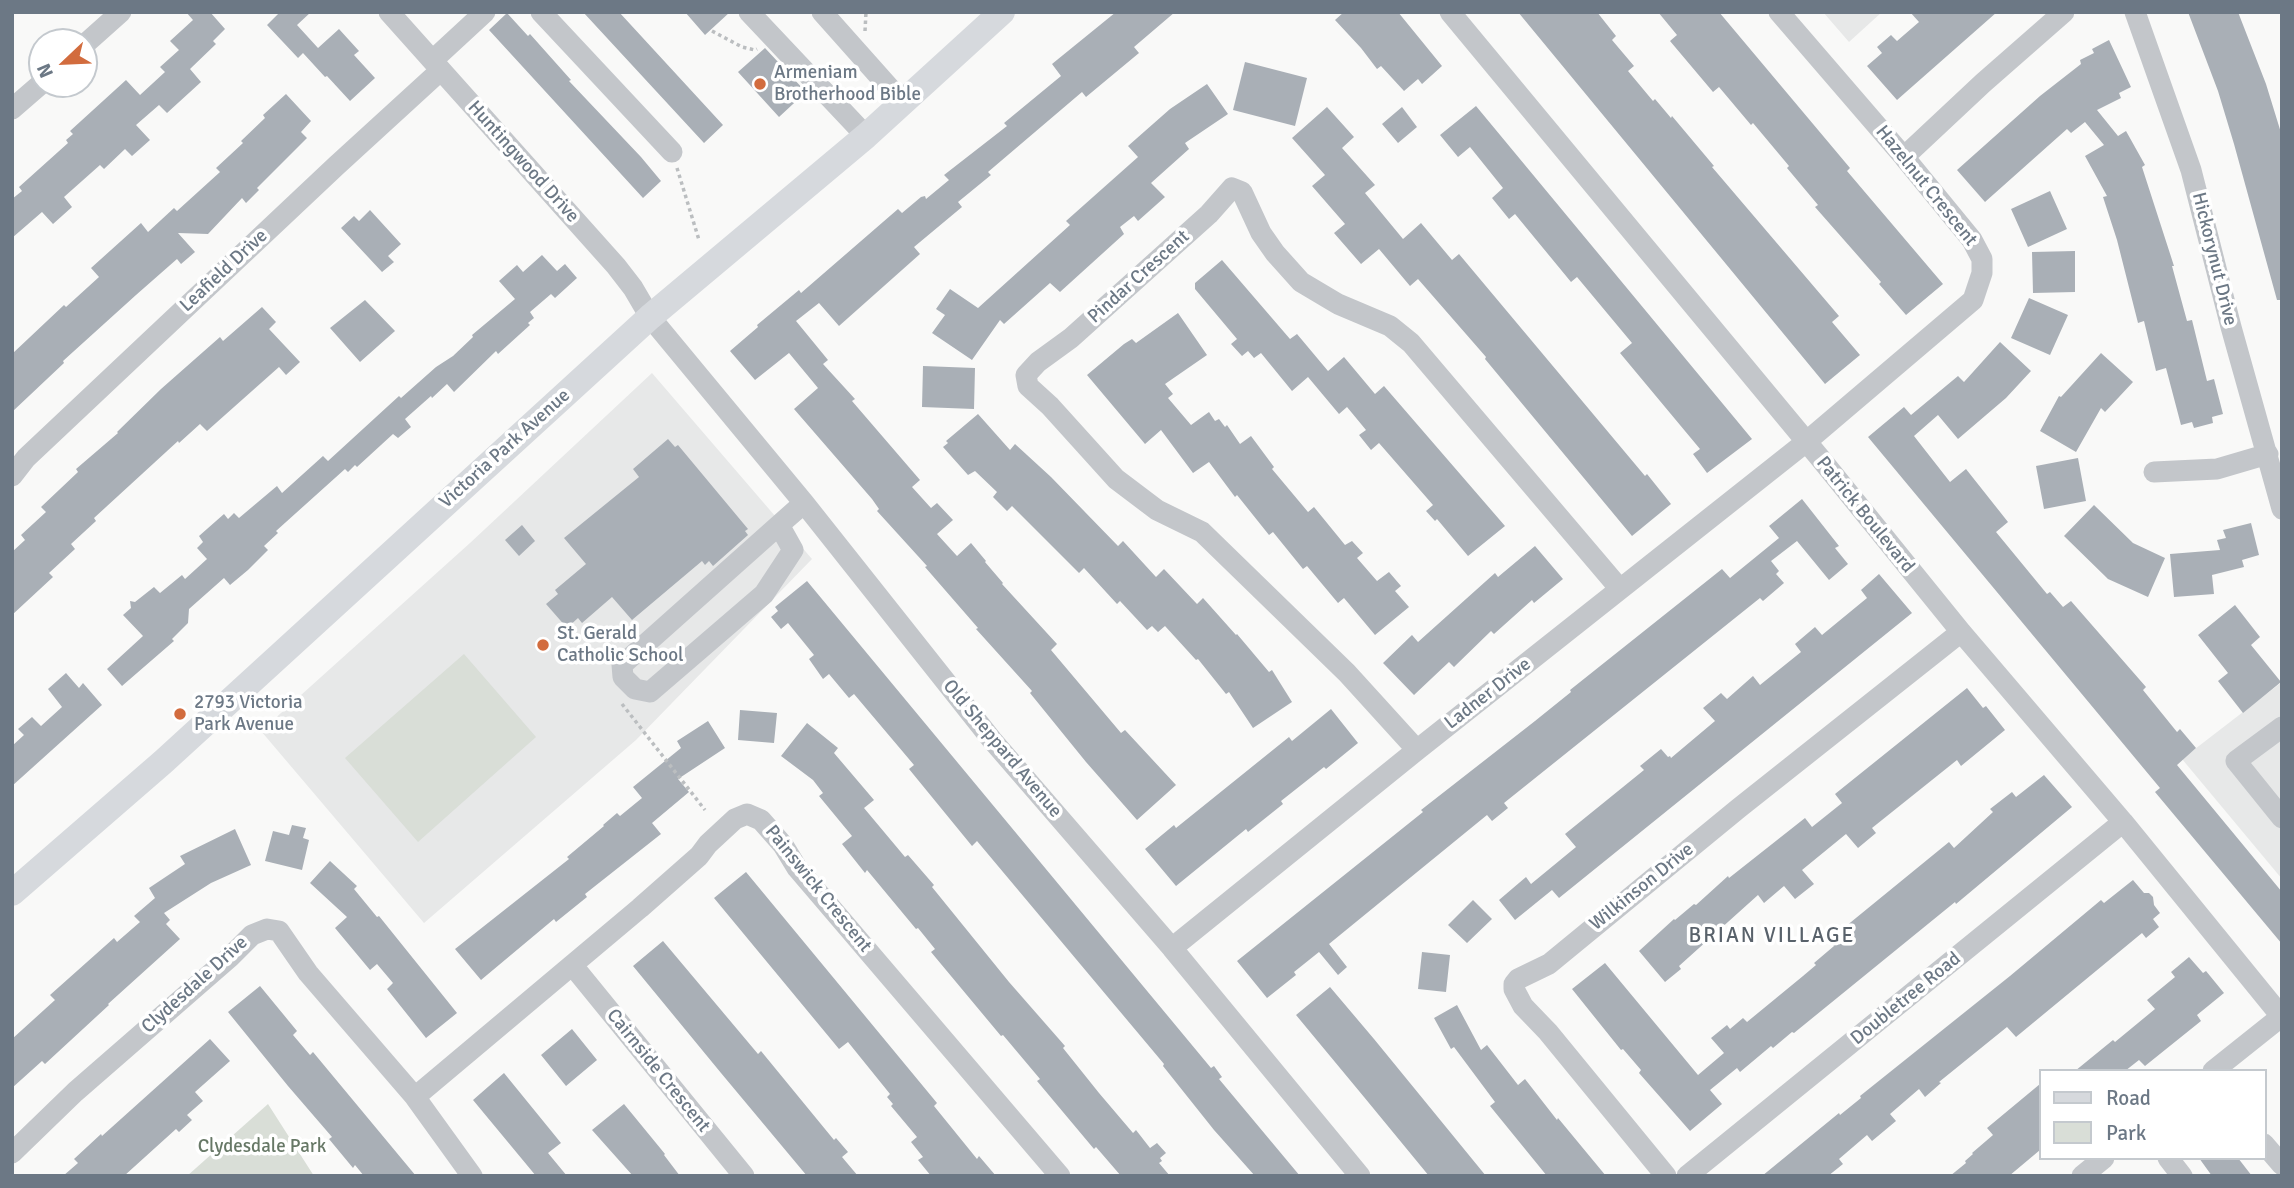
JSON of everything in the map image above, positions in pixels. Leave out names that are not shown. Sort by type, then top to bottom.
[{"type":"main road","name":"Victoria Park Avenue","points":[[12,893],[163,762],[650,317],[866,136],[1002,12]]},
{"type":"street","points":[[98,33],[121,12]]},
{"type":"street","name":"Huntingwood Drive","points":[[389,12],[615,266],[633,288],[650,317]]},
{"type":"street","name":"Leafield Drive","points":[[12,476],[26,458],[336,166],[437,65],[485,12]]},
{"type":"street","points":[[541,12],[672,152]]},
{"type":"street","points":[[749,12],[866,136]]},
{"type":"street","points":[[822,12],[903,103]]},
{"type":"street","name":"Patrick Boulevard","points":[[1450,12],[2281,1016]]},
{"type":"street","name":"Hazelnut Crescent","points":[[1779,12],[1904,157],[1972,240],[1982,259],[1982,274],[1973,300],[1806,442]]},
{"type":"street","points":[[1904,157],[2064,12]]},
{"type":"street","name":"Hickorynut Drive","points":[[2135,12],[2191,170],[2282,509]]},
{"type":"street","points":[[12,109],[28,95]]},
{"type":"street","name":"Pindar Crescent","points":[[1417,750],[1347,673],[1212,541],[1202,532],[1157,510],[1116,479],[1050,406],[1028,386],[1026,375],[1038,362],[1071,338],[1199,223],[1232,188],[1242,192],[1261,233],[1301,282],[1338,304],[1390,326],[1411,343],[1620,589]]},
{"type":"street","name":"Old Sheppard Avenue","points":[[650,317],[804,503],[992,740],[1172,948],[1360,1176]]},
{"type":"street","name":"Ladner Drive","points":[[1172,948],[1806,442]]},
{"type":"street","points":[[2154,472],[2217,469],[2268,454]]},
{"type":"street","points":[[779,525],[793,550],[764,594],[650,692],[635,689],[623,677],[622,665],[779,525],[804,503]]},
{"type":"street","name":"Wilkinson Drive","points":[[1666,1176],[1548,1032],[1523,1006],[1514,984],[1518,979],[1549,964],[1739,808],[1961,632]]},
{"type":"street","points":[[2282,727],[2236,761],[2282,818]]},
{"type":"street","name":"Painswick Crescent","points":[[415,1097],[573,966],[699,856],[735,819],[747,814],[761,820],[783,845],[797,868],[1060,1176]]},
{"type":"street","name":"Doubletree Road","points":[[1687,1176],[2123,822]]},
{"type":"street","name":"Clydesdale Drive","points":[[12,1153],[75,1092],[252,935],[267,929],[279,931],[308,973],[415,1097],[472,1176]]},
{"type":"street","name":"Cairnside Crescent","points":[[573,966],[744,1176]]},
{"type":"street","points":[[2215,1069],[2281,1016]]},
{"type":"street","points":[[2266,1146],[2282,1165]]},
{"type":"street","points":[[2082,1176],[2102,1160]]},
{"type":"street","points":[[2170,1160],[2182,1176]]},
{"type":"path","points":[[712,31],[742,47],[755,50],[771,37]]},
{"type":"path","points":[[672,152],[699,240]]},
{"type":"shaded area","points":[[1823,12],[1882,12],[1849,42]]},
{"type":"shaded area","name":"St. Gerald Catholic School","points":[[652,373],[812,559],[636,740],[424,923],[261,731],[470,543]]},
{"type":"shaded area","points":[[2282,682],[2282,879],[2182,759]]},
{"type":"green space","points":[[464,654],[536,737],[418,842],[345,758]]},
{"type":"green space","name":"Clydesdale Park","points":[[268,1104],[314,1176],[187,1176]]},
{"type":"building","points":[[186,12],[210,12],[225,29],[213,41],[216,44],[190,69],[201,82],[167,113],[159,105],[136,125],[150,140],[132,156],[125,149],[104,169],[100,165],[64,197],[72,207],[53,224],[42,212],[12,238],[12,199],[22,191],[19,187],[68,143],[66,140],[73,134],[70,131],[126,80],[140,95],[165,72],[160,67],[179,50],[170,41],[193,20]]},
{"type":"building","points":[[280,12],[311,12],[297,25],[318,48],[339,29],[359,51],[354,55],[375,78],[350,101],[303,53],[298,58],[267,25]]},
{"type":"building","points":[[583,12],[619,12],[723,125],[704,143]]},
{"type":"building","points":[[685,12],[730,12],[705,35]]},
{"type":"building","points":[[1116,12],[1175,12],[1134,47],[1139,53],[1086,97],[1082,92],[988,172],[991,175],[958,202],[962,207],[914,247],[920,254],[839,326],[819,303],[796,321],[828,360],[823,364],[920,480],[912,487],[931,508],[937,503],[953,520],[937,534],[957,556],[971,543],[1002,584],[1057,644],[1051,650],[1121,733],[1125,730],[1176,785],[1137,820],[1086,762],[1030,693],[1032,691],[976,629],[978,628],[925,567],[927,566],[877,511],[879,509],[872,499],[794,409],[818,388],[789,353],[755,380],[730,351],[758,327],[757,325],[799,290],[801,293],[898,209],[902,213],[921,197],[925,196],[926,199],[949,180],[944,175],[1007,126],[1004,123],[1061,76],[1052,64]]},
{"type":"building","points":[[1344,12],[1398,12],[1442,66],[1422,84],[1418,79],[1404,91],[1381,66],[1377,69],[1335,20]]},
{"type":"building","points":[[1518,12],[1597,12],[1616,36],[1612,40],[1634,66],[1628,71],[1653,101],[1655,99],[1671,118],[1672,116],[1839,316],[1832,322],[1860,355],[1825,384]]},
{"type":"building","points":[[1658,12],[1719,12],[1850,168],[1847,171],[1943,284],[1906,315],[1879,284],[1881,282],[1815,207],[1818,205],[1753,123],[1751,125],[1719,87],[1713,92],[1670,41],[1677,35]]},
{"type":"building","points":[[1910,12],[1997,12],[1897,100],[1867,66],[1882,53],[1877,47],[1891,35],[1897,41],[1919,22]]},
{"type":"building","points":[[2188,12],[2238,12],[2266,84],[2282,136],[2282,300],[2277,300],[2218,91]]},
{"type":"building","points":[[507,13],[528,36],[530,34],[571,80],[569,81],[661,181],[643,198],[489,30]]},
{"type":"building","points":[[2109,40],[2131,87],[2119,93],[2121,98],[2097,110],[2118,136],[2126,131],[2145,165],[2142,167],[2174,266],[2187,321],[2192,320],[2207,381],[2214,379],[2223,414],[2212,417],[2213,423],[2194,428],[2192,422],[2181,425],[2166,368],[2156,371],[2144,321],[2138,323],[2103,197],[2107,196],[2085,156],[2104,145],[2085,122],[2071,133],[2067,129],[1985,202],[1957,170],[2040,96],[2081,64],[2080,60],[2094,53],[2092,49]]},
{"type":"building","points":[[765,48],[806,92],[779,117],[738,72]]},
{"type":"building","points":[[1245,62],[1307,78],[1295,126],[1233,110]]},
{"type":"building","points":[[1207,84],[1228,114],[1185,143],[1189,149],[1151,183],[1165,197],[1138,221],[1134,216],[1120,227],[1124,234],[1060,292],[1050,283],[1004,324],[1000,320],[972,360],[932,333],[945,315],[936,309],[950,289],[978,308],[1070,225],[1066,221],[1138,157],[1128,146],[1170,109]]},
{"type":"building","points":[[286,94],[311,121],[301,132],[307,138],[257,188],[259,190],[246,203],[242,198],[208,234],[178,233],[195,252],[181,264],[177,259],[63,361],[64,363],[12,412],[12,354],[64,305],[66,307],[99,277],[91,268],[141,223],[148,232],[174,208],[177,211],[220,172],[216,168],[243,143],[241,141],[265,118],[263,115]]},
{"type":"building","points":[[1476,106],[1752,439],[1707,473],[1693,454],[1700,449],[1620,353],[1632,343],[1577,277],[1571,282],[1515,214],[1509,219],[1492,198],[1503,188],[1470,147],[1458,157],[1440,135]]},
{"type":"building","points":[[1327,107],[1354,137],[1342,148],[1375,185],[1365,193],[1403,239],[1421,223],[1452,260],[1459,254],[1671,504],[1632,536],[1486,357],[1418,279],[1410,286],[1379,249],[1361,264],[1334,233],[1345,224],[1312,186],[1325,175],[1292,138]]},
{"type":"building","points":[[1402,107],[1417,127],[1398,143],[1382,124]]},
{"type":"building","points":[[2050,191],[2067,229],[2028,247],[2011,209]]},
{"type":"building","points":[[370,210],[401,244],[388,256],[394,262],[382,272],[341,228],[354,216],[359,221]]},
{"type":"building","points":[[2075,251],[2075,292],[2033,293],[2032,252]]},
{"type":"building","points":[[542,255],[557,271],[565,264],[577,278],[555,298],[551,294],[530,312],[534,318],[528,323],[530,325],[498,354],[496,351],[454,392],[447,384],[405,419],[411,427],[398,438],[393,434],[357,467],[355,465],[348,472],[345,469],[276,531],[278,533],[264,546],[268,550],[248,570],[230,585],[224,578],[189,609],[188,623],[172,639],[174,641],[122,686],[107,669],[143,636],[123,615],[131,608],[130,601],[135,602],[154,587],[160,593],[182,575],[185,579],[207,559],[197,548],[203,542],[199,536],[224,514],[228,519],[234,513],[239,518],[277,486],[282,493],[323,456],[328,461],[399,396],[401,398],[436,367],[453,356],[472,335],[515,299],[499,281],[517,265],[523,272]]},
{"type":"building","points":[[1222,260],[1290,339],[1297,334],[1328,371],[1344,357],[1375,394],[1384,386],[1505,526],[1468,556],[1437,519],[1435,521],[1426,511],[1433,505],[1379,443],[1371,450],[1359,435],[1366,430],[1347,407],[1339,414],[1308,377],[1292,391],[1261,353],[1254,358],[1248,351],[1242,356],[1231,344],[1237,339],[1195,289],[1195,283]]},
{"type":"building","points":[[2029,298],[2068,315],[2050,355],[2011,338]]},
{"type":"building","points":[[365,300],[395,331],[360,362],[330,328]]},
{"type":"building","points":[[262,307],[276,322],[269,329],[300,362],[286,375],[279,367],[207,431],[200,424],[179,443],[178,441],[94,518],[96,521],[71,544],[75,549],[49,573],[53,577],[12,615],[12,552],[25,540],[21,535],[46,512],[41,507],[78,472],[76,469],[118,433],[161,389],[220,337],[223,341]]},
{"type":"building","points":[[1178,313],[1207,355],[1165,384],[1173,394],[1168,398],[1191,425],[1209,412],[1215,421],[1219,419],[1225,427],[1227,425],[1240,444],[1251,436],[1274,467],[1272,469],[1308,512],[1314,507],[1345,545],[1352,541],[1363,553],[1357,558],[1377,581],[1389,572],[1401,586],[1395,591],[1409,607],[1375,635],[1344,598],[1338,603],[1307,566],[1303,569],[1273,532],[1269,535],[1237,495],[1235,497],[1209,462],[1193,473],[1161,430],[1145,444],[1087,375],[1124,344],[1132,339],[1136,343]]},
{"type":"building","points":[[2000,342],[2031,371],[2006,398],[1958,439],[1938,415],[1914,436],[1950,482],[1966,469],[2008,522],[1996,532],[2047,594],[2050,592],[2063,607],[2071,601],[2146,687],[2143,690],[2177,732],[2180,729],[2196,748],[2177,765],[2282,892],[2282,944],[2155,792],[2160,788],[1868,437],[1904,407],[1911,415],[1958,376],[1964,382]]},
{"type":"building","points":[[2101,353],[2133,382],[2105,412],[2101,408],[2076,452],[2040,431],[2059,396],[2061,397]]},
{"type":"building","points":[[923,366],[975,368],[974,409],[922,407]]},
{"type":"building","points":[[978,414],[1010,450],[1015,444],[1051,477],[1118,546],[1123,541],[1156,577],[1164,569],[1197,604],[1203,598],[1269,672],[1272,670],[1292,702],[1253,728],[1229,692],[1226,694],[1198,659],[1196,660],[1165,626],[1158,632],[1152,626],[1147,630],[1120,601],[1117,604],[1084,568],[1079,573],[1012,506],[1007,511],[993,497],[997,492],[975,471],[968,475],[943,447],[948,443],[946,441]]},
{"type":"building","points":[[668,439],[675,447],[678,445],[748,529],[745,531],[748,535],[713,566],[709,561],[705,565],[702,561],[632,620],[612,597],[582,623],[578,618],[567,628],[546,604],[558,594],[555,590],[586,564],[564,538],[639,477],[633,469]]},
{"type":"building","points":[[2078,458],[2086,501],[2044,509],[2036,466]]},
{"type":"building","points":[[1802,499],[1839,546],[1835,548],[1848,564],[1829,580],[1797,541],[1771,561],[1779,571],[1776,574],[1784,583],[1763,601],[1760,598],[1504,803],[1508,808],[1492,821],[1487,815],[1329,944],[1347,967],[1338,975],[1319,952],[1267,998],[1237,961],[1722,569],[1730,578],[1779,538],[1769,526]]},
{"type":"building","points":[[2094,505],[2133,543],[2165,558],[2148,597],[2108,579],[2064,536]]},
{"type":"building","points":[[2251,523],[2259,555],[2242,560],[2244,567],[2212,575],[2214,594],[2174,597],[2170,554],[2220,550],[2217,540],[2226,538],[2223,530]]},
{"type":"building","points":[[522,525],[535,541],[519,556],[505,540]]},
{"type":"building","points":[[1535,546],[1563,579],[1534,603],[1532,600],[1494,634],[1491,631],[1454,667],[1449,662],[1414,695],[1383,663],[1412,635],[1418,642],[1495,573],[1498,577]]},
{"type":"building","points":[[1879,574],[1912,613],[1559,898],[1552,890],[1515,920],[1499,900],[1526,877],[1531,884],[1576,847],[1565,834],[1644,770],[1640,766],[1661,749],[1671,758],[1715,721],[1703,708],[1721,693],[1727,699],[1753,676],[1760,685],[1801,652],[1795,644],[1815,627],[1822,635],[1867,598],[1861,590]]},
{"type":"building","points":[[807,581],[1211,1068],[1214,1066],[1222,1077],[1219,1079],[1300,1176],[1255,1176],[1214,1130],[1164,1064],[977,841],[972,846],[909,769],[914,765],[854,694],[849,698],[829,674],[823,679],[809,659],[814,655],[788,623],[781,629],[771,617],[778,611],[775,607]]},
{"type":"building","points":[[2235,605],[2260,637],[2251,645],[2281,682],[2243,713],[2218,681],[2228,673],[2198,635]]},
{"type":"building","points":[[66,673],[79,688],[83,683],[102,705],[12,786],[12,746],[24,735],[18,729],[32,717],[41,726],[62,707],[48,689]]},
{"type":"building","points":[[1967,688],[2005,730],[1961,766],[1957,760],[1872,828],[1876,833],[1858,848],[1846,834],[1802,870],[1814,884],[1795,899],[1784,886],[1764,903],[1758,895],[1679,966],[1681,969],[1665,982],[1639,951],[1674,919],[1696,905],[1728,876],[1729,878],[1805,818],[1812,827],[1842,803],[1835,794]]},
{"type":"building","points":[[1331,709],[1358,743],[1326,769],[1324,767],[1281,801],[1283,804],[1248,832],[1246,829],[1176,886],[1145,849],[1174,825],[1176,828],[1289,737],[1292,741]]},
{"type":"building","points":[[740,710],[777,713],[774,743],[738,740]]},
{"type":"building","points":[[708,721],[725,748],[678,779],[689,792],[652,823],[661,834],[585,894],[587,897],[556,922],[554,919],[481,980],[455,949],[569,859],[567,857],[617,813],[620,816],[642,798],[633,787],[681,748],[677,741]]},
{"type":"building","points":[[807,723],[838,748],[834,753],[874,800],[864,808],[905,857],[908,855],[934,885],[932,887],[1065,1046],[1063,1048],[1099,1093],[1133,1133],[1136,1130],[1150,1148],[1157,1143],[1166,1153],[1159,1163],[1170,1176],[1121,1176],[1096,1147],[1094,1149],[1037,1081],[1040,1079],[931,952],[935,949],[918,928],[916,929],[867,870],[865,873],[842,844],[852,836],[819,796],[823,793],[813,780],[781,756]]},
{"type":"building","points":[[2044,775],[2072,807],[1794,1033],[1773,1048],[1771,1046],[1740,1072],[1737,1068],[1710,1090],[1722,1104],[1690,1131],[1639,1073],[1641,1070],[1623,1049],[1621,1050],[1572,989],[1605,963],[1698,1075],[1724,1053],[1711,1038],[1727,1025],[1730,1029],[1743,1018],[1747,1022],[1816,965],[1814,963],[1834,946],[1829,940],[1949,842],[1954,848],[1993,812],[1990,809],[2012,792],[2016,797]]},
{"type":"building","points":[[292,825],[306,828],[303,838],[309,840],[302,870],[265,861],[273,831],[289,835]]},
{"type":"building","points":[[235,829],[251,865],[211,883],[164,913],[170,920],[166,924],[180,939],[45,1064],[42,1061],[12,1088],[12,1039],[55,1000],[50,995],[114,938],[117,942],[140,922],[134,916],[155,898],[149,888],[185,864],[180,856]]},
{"type":"building","points":[[330,861],[357,886],[354,889],[457,1013],[426,1038],[387,989],[393,983],[377,964],[370,970],[335,928],[347,917],[310,883]]},
{"type":"building","points":[[746,872],[937,1103],[934,1106],[977,1159],[979,1156],[996,1176],[931,1176],[918,1160],[923,1157],[911,1142],[917,1137],[891,1106],[893,1104],[887,1097],[890,1094],[848,1042],[839,1049],[714,898]]},
{"type":"building","points":[[2133,880],[2144,893],[2153,897],[2154,905],[2160,913],[2153,919],[2159,927],[2146,938],[2142,933],[2016,1037],[2007,1027],[1939,1082],[1941,1083],[1925,1097],[1919,1089],[1890,1114],[1896,1121],[1872,1141],[1867,1135],[1839,1159],[1843,1164],[1828,1176],[1762,1176],[2101,900],[2104,903]]},
{"type":"building","points":[[1473,900],[1492,919],[1467,943],[1448,925]]},
{"type":"building","points":[[663,941],[758,1054],[761,1051],[834,1140],[836,1138],[848,1152],[842,1157],[858,1176],[807,1176],[721,1073],[633,966]]},
{"type":"building","points":[[1422,952],[1450,955],[1446,992],[1418,989]]},
{"type":"building","points":[[2189,957],[2203,973],[2206,971],[2224,993],[2197,1015],[2201,1021],[2145,1066],[2139,1060],[2128,1069],[2077,1069],[2155,1009],[2147,1000],[2175,977],[2171,972]]},
{"type":"building","points":[[260,986],[297,1031],[293,1035],[310,1055],[313,1052],[416,1176],[364,1176],[355,1165],[353,1168],[329,1139],[332,1137],[228,1012]]},
{"type":"building","points":[[1330,987],[1486,1176],[1429,1176],[1296,1015]]},
{"type":"building","points":[[1457,1005],[1481,1050],[1487,1045],[1518,1085],[1525,1079],[1606,1176],[1547,1176],[1490,1106],[1495,1102],[1454,1047],[1451,1049],[1434,1018]]},
{"type":"building","points":[[572,1029],[597,1060],[566,1086],[541,1055]]},
{"type":"building","points":[[210,1039],[230,1061],[195,1092],[203,1101],[187,1115],[192,1120],[179,1132],[176,1129],[124,1176],[63,1176],[78,1163],[74,1159]]},
{"type":"building","points":[[504,1073],[561,1143],[548,1153],[567,1176],[536,1176],[473,1100]]},
{"type":"building","points":[[2038,1086],[2038,1152],[2009,1176],[1950,1176],[1993,1135],[1987,1128]]},
{"type":"building","points":[[624,1104],[680,1176],[633,1176],[592,1130]]},
{"type":"building","points":[[2200,1160],[2240,1160],[2252,1176],[2212,1176]]},
{"type":"place","name":"Armeniam Brotherhood Bible","points":[[760,84]]},
{"type":"place","name":"St. Gerald Catholic School","points":[[543,645]]},
{"type":"place","name":"2793 Victoria Park Avenue","points":[[180,714]]},
{"type":"district","name":"BRIAN VILLAGE","points":[[1772,936]]}]
